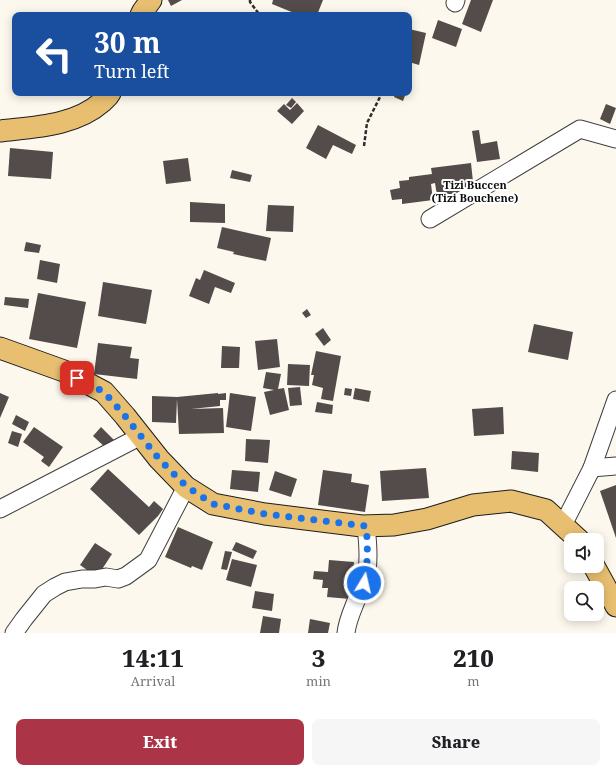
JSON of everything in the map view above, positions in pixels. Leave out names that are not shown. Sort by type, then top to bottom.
[{"type":"main road","points":[[142,12],[151,0]]},
{"type":"main road","points":[[0,131],[48,125],[71,120],[94,109],[108,96]]},
{"type":"main road","points":[[0,348],[64,371],[104,392],[159,459],[186,486],[213,504],[265,514],[366,526],[394,525],[427,519],[472,505],[511,502],[546,510],[572,533]]},
{"type":"main road","points":[[598,573],[616,606]]},
{"type":"street","points":[[430,219],[580,129],[616,139]]},
{"type":"street","points":[[563,525],[592,468],[616,400]]},
{"type":"street","points":[[0,509],[141,436]]},
{"type":"street","points":[[592,468],[616,466]]},
{"type":"street","points":[[14,633],[44,594],[55,586],[65,582],[106,577],[118,579],[126,576],[148,560],[186,486]]},
{"type":"street","points":[[346,633],[347,624],[364,583],[368,546],[366,526]]},
{"type":"path","points":[[250,0],[258,12]]},
{"type":"path","points":[[364,146],[367,123],[380,96]]},
{"type":"building","points":[[168,0],[182,0],[171,6]]},
{"type":"building","points":[[273,0],[323,0],[318,12],[292,12],[272,4]]},
{"type":"building","points":[[471,0],[493,0],[481,32],[462,24]]},
{"type":"building","points":[[438,20],[462,29],[456,47],[432,38]]},
{"type":"building","points":[[412,30],[426,33],[419,65],[412,63]]},
{"type":"building","points":[[394,96],[405,96],[403,101]]},
{"type":"building","points":[[292,98],[296,102],[291,108],[286,105]]},
{"type":"building","points":[[297,103],[304,111],[292,124],[277,111],[284,104],[290,110]]},
{"type":"building","points":[[606,104],[616,108],[610,124],[600,119]]},
{"type":"building","points":[[318,125],[356,145],[352,154],[333,145],[326,159],[306,148]]},
{"type":"building","points":[[479,130],[481,144],[497,141],[500,159],[477,162],[472,131]]},
{"type":"building","points":[[10,148],[53,152],[51,179],[8,176]]},
{"type":"building","points":[[188,158],[191,181],[166,184],[163,161]]},
{"type":"building","points":[[471,163],[474,191],[437,196],[435,183],[431,184],[433,200],[402,204],[402,199],[392,200],[390,190],[400,188],[399,181],[409,180],[409,177],[432,174],[431,168]]},
{"type":"building","points":[[232,170],[252,175],[250,182],[230,178]]},
{"type":"building","points":[[190,202],[225,204],[225,223],[190,222]]},
{"type":"building","points":[[268,205],[294,206],[293,232],[266,231]]},
{"type":"building","points":[[222,227],[271,238],[266,261],[233,254],[234,252],[217,248]]},
{"type":"building","points":[[26,242],[41,245],[39,253],[24,251]]},
{"type":"building","points":[[40,260],[60,264],[57,283],[37,279]]},
{"type":"building","points":[[204,270],[235,283],[231,293],[215,287],[209,304],[189,296],[196,278],[200,280]]},
{"type":"building","points":[[103,282],[152,290],[146,324],[98,316]]},
{"type":"building","points":[[38,293],[86,302],[77,348],[29,339]]},
{"type":"building","points":[[5,297],[29,299],[28,308],[4,305]]},
{"type":"building","points":[[307,309],[311,315],[306,318],[302,313]]},
{"type":"building","points":[[534,324],[573,332],[568,360],[528,352]]},
{"type":"building","points":[[323,328],[331,340],[324,346],[315,334]]},
{"type":"building","points":[[277,339],[280,367],[258,370],[255,341]]},
{"type":"building","points":[[98,343],[132,347],[130,358],[139,359],[137,379],[94,374]]},
{"type":"building","points":[[222,346],[240,347],[239,368],[221,368]]},
{"type":"building","points":[[316,351],[341,356],[333,401],[321,399],[323,388],[312,385],[314,375],[311,375]]},
{"type":"building","points":[[288,364],[310,365],[309,386],[287,385]]},
{"type":"building","points":[[266,372],[281,374],[278,389],[284,388],[289,410],[270,415],[264,392],[274,390],[263,388]]},
{"type":"building","points":[[300,387],[302,405],[290,406],[288,388]]},
{"type":"building","points":[[345,388],[352,389],[351,396],[344,395]]},
{"type":"building","points":[[355,388],[371,391],[369,402],[353,399]]},
{"type":"building","points":[[0,393],[9,397],[0,418]]},
{"type":"building","points":[[226,393],[226,400],[220,400],[220,406],[191,409],[223,408],[224,433],[179,434],[177,399],[176,423],[152,422],[152,396],[177,397]]},
{"type":"building","points":[[230,393],[256,397],[251,431],[226,427]]},
{"type":"building","points":[[317,402],[333,405],[332,414],[315,412]]},
{"type":"building","points":[[503,407],[504,434],[474,436],[472,409]]},
{"type":"building","points":[[16,415],[29,422],[25,431],[12,424]]},
{"type":"building","points":[[34,427],[63,447],[49,467],[41,461],[44,457],[23,442]]},
{"type":"building","points":[[101,427],[115,441],[107,449],[93,436]]},
{"type":"building","points":[[12,431],[22,434],[18,447],[8,443]]},
{"type":"building","points":[[246,439],[270,440],[268,463],[245,461]]},
{"type":"building","points":[[512,451],[539,453],[538,472],[511,469]]},
{"type":"building","points":[[426,468],[429,498],[382,501],[380,471]]},
{"type":"building","points":[[108,469],[149,507],[154,501],[163,509],[139,535],[90,489]]},
{"type":"building","points":[[232,470],[260,472],[258,492],[230,489]]},
{"type":"building","points":[[323,470],[352,474],[351,482],[369,485],[365,512],[318,505]]},
{"type":"building","points":[[275,471],[297,479],[291,497],[269,490]]},
{"type":"building","points":[[616,485],[616,538],[600,491]]},
{"type":"building","points":[[178,527],[213,542],[202,570],[192,566],[191,568],[165,557]]},
{"type":"building","points":[[236,542],[257,551],[253,559],[232,550]]},
{"type":"building","points":[[95,543],[112,554],[97,577],[80,565]]},
{"type":"building","points":[[225,551],[232,552],[227,570],[221,569]]},
{"type":"building","points":[[232,559],[257,565],[251,587],[226,580]]},
{"type":"building","points":[[329,560],[354,562],[350,599],[327,597],[328,588],[322,588],[323,580],[313,579],[314,571],[328,572]]},
{"type":"building","points":[[255,591],[274,594],[272,611],[252,608]]},
{"type":"building","points":[[263,616],[281,619],[279,633],[260,633]]},
{"type":"building","points":[[310,619],[330,623],[328,633],[308,633]]},
{"type":"district","name":"Tizi Buccen (Tizi Bouchene)","points":[[475,191]]},
{"type":"route","points":[[77,378],[104,392],[159,459],[186,486],[213,504],[265,514],[366,526],[368,546],[364,583]]}]
